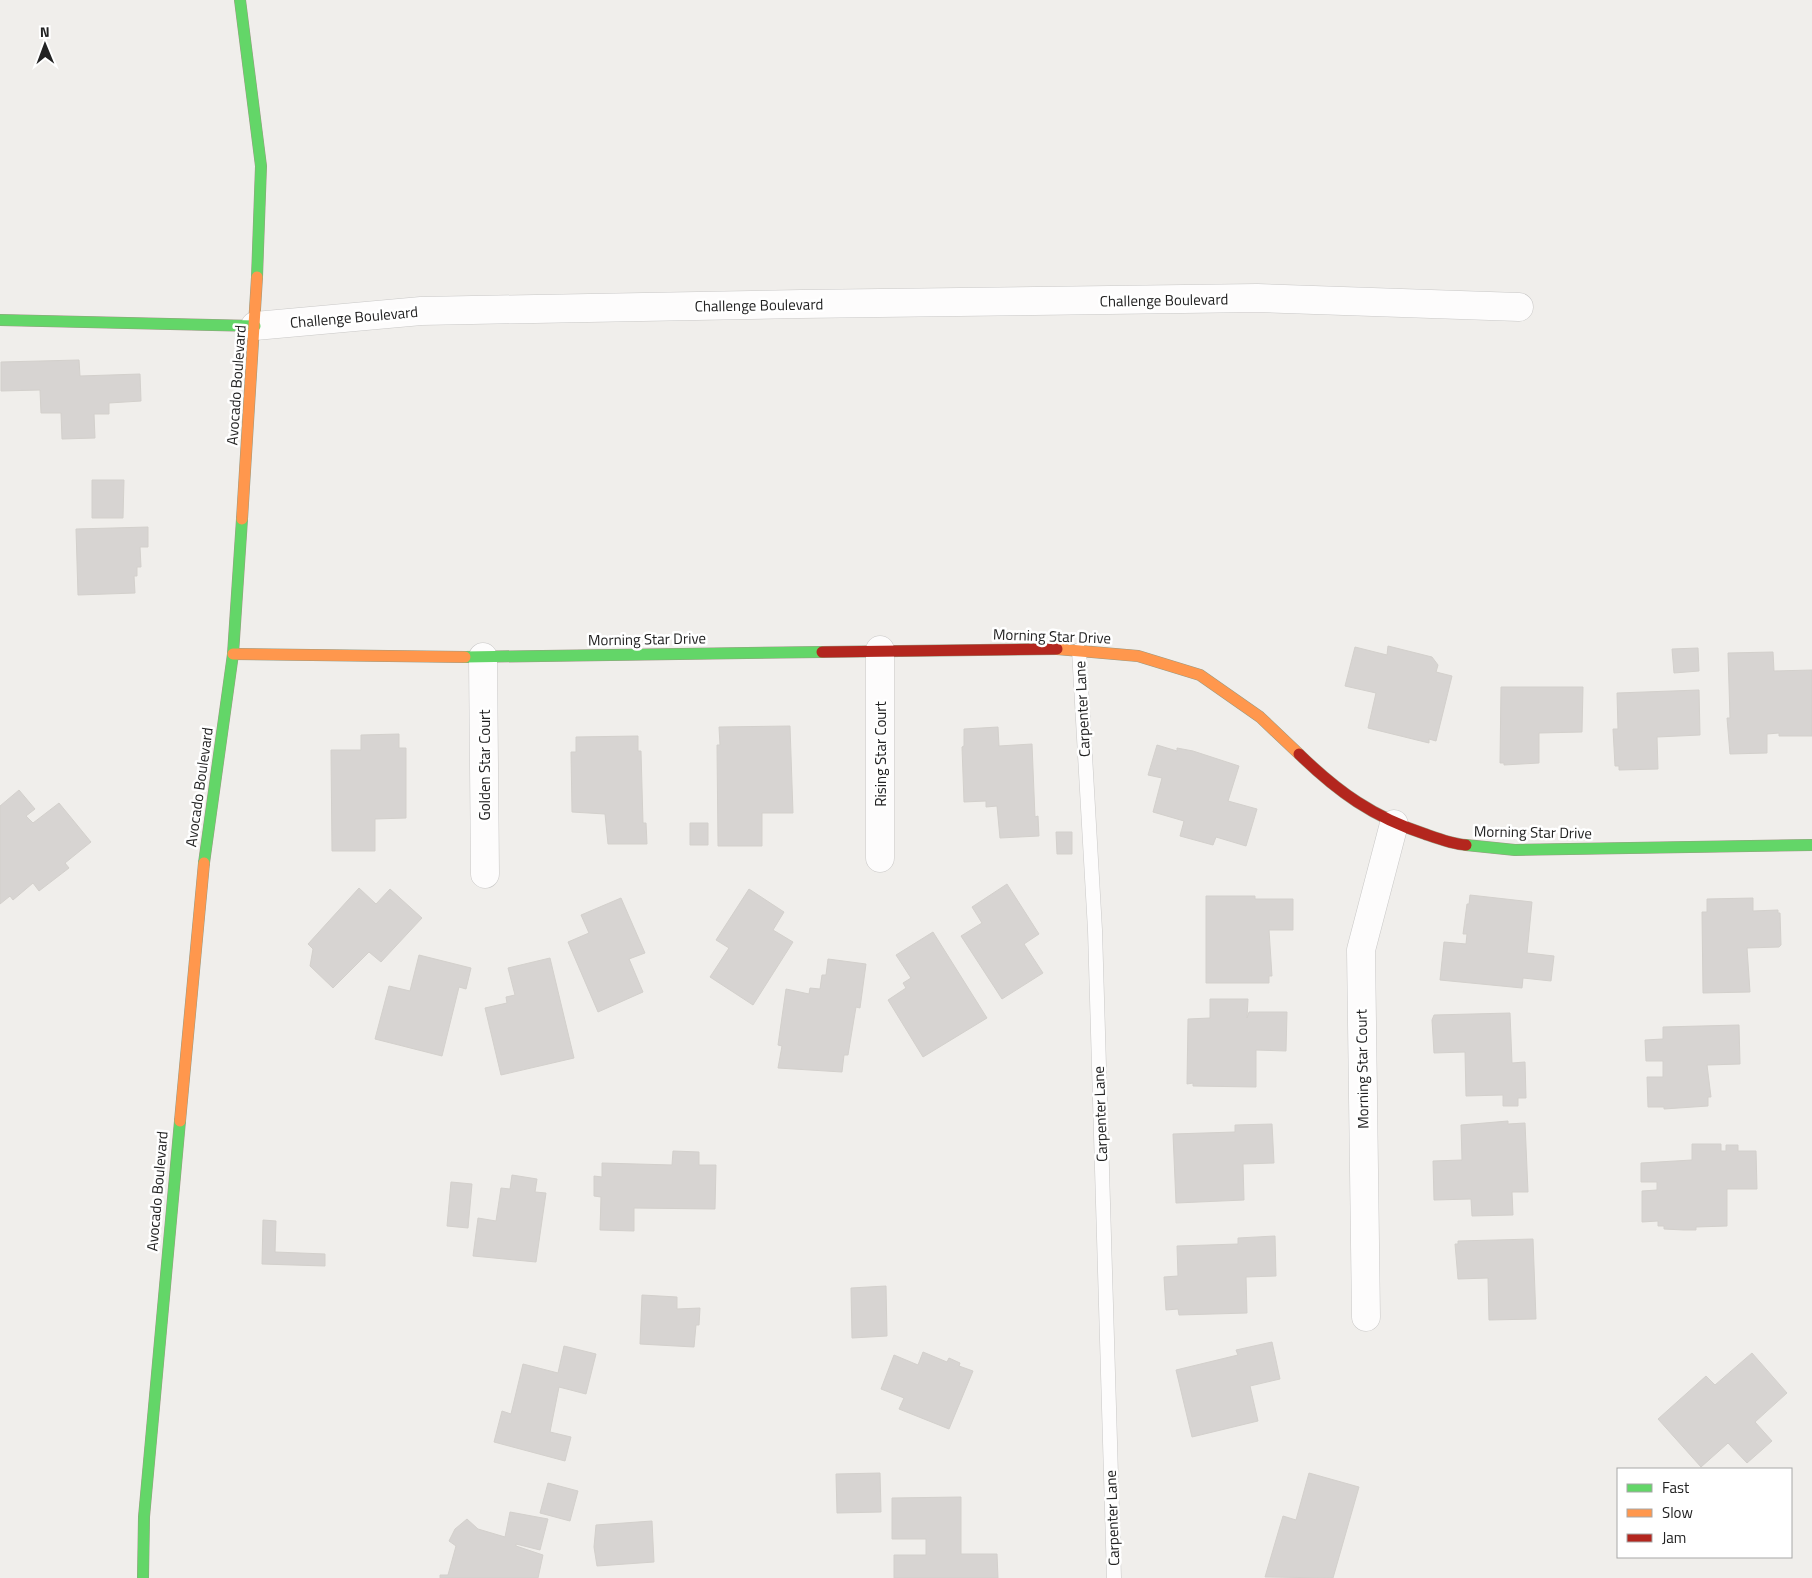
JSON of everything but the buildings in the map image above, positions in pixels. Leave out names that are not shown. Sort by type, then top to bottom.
[{"type":"street","name":"Avocado Boulevard","points":[[143,1578],[148,1468],[203,869],[233,654],[255,326],[260,166],[240,0]]},
{"type":"street","name":"Challenge Boulevard","points":[[0,320],[255,326],[421,311],[1257,298],[1519,307]]},
{"type":"street","name":"Morning Star Drive","points":[[233,654],[483,657],[880,650],[1079,650],[1138,656],[1200,675],[1260,717],[1326,780],[1348,797],[1394,824],[1454,844],[1484,849],[1812,845]]},
{"type":"street","name":"Rising Star Court","points":[[880,650],[880,858]]},
{"type":"street","name":"Golden Star Court","points":[[483,657],[485,874]]},
{"type":"street","name":"Morning Star Court","points":[[1366,1317],[1360,950],[1394,824]]},
{"type":"lane","name":"Carpenter Lane","points":[[1079,650],[1095,930],[1114,1578]]},
{"type":"traffic: fast","points":[[240,0],[261,166],[257,277]]},
{"type":"traffic: fast","points":[[0,320],[255,326]]},
{"type":"traffic: fast","points":[[204,863],[233,654],[242,519]]},
{"type":"traffic: fast","points":[[465,657],[822,652]]},
{"type":"traffic: fast","points":[[1466,845],[1515,850],[1812,845]]},
{"type":"traffic: fast","points":[[143,1578],[144,1517],[180,1121]]},
{"type":"traffic: slow","points":[[242,519],[257,277]]},
{"type":"traffic: slow","points":[[1057,649],[1138,656],[1200,675],[1260,717],[1299,754]]},
{"type":"traffic: slow","points":[[233,654],[465,657]]},
{"type":"traffic: slow","points":[[180,1121],[204,863]]},
{"type":"traffic: jam","points":[[822,652],[1057,649]]},
{"type":"traffic: jam","points":[[1299,754],[1342,792],[1389,820],[1445,841],[1466,845]]}]
